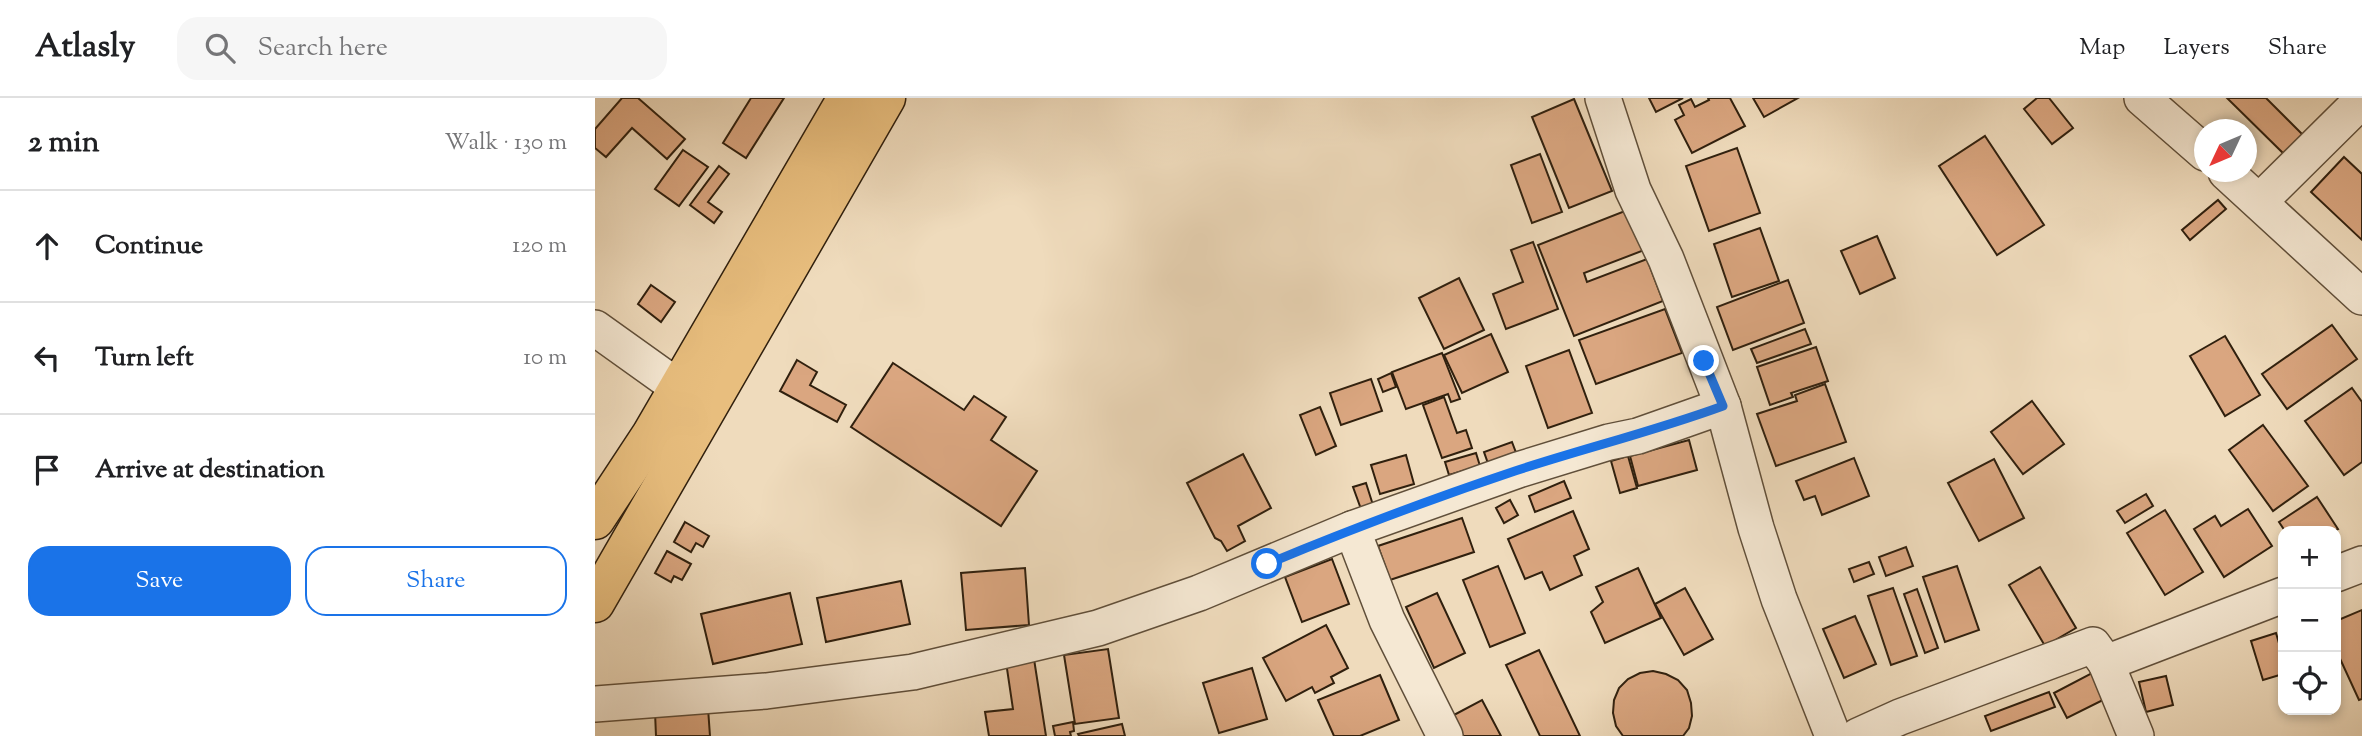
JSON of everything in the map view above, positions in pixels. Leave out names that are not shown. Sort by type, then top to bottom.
[{"type":"highway","points":[[595,603],[633,539],[665,445],[679,388],[847,98]]},
{"type":"highway","points":[[595,520],[665,445],[885,98]]},
{"type":"street","points":[[1603,98],[1633,190],[1681,296],[1723,406],[1756,528],[1779,599],[1833,736]]},
{"type":"street","points":[[2142,98],[2194,144]]},
{"type":"street","points":[[2260,201],[2362,99]]},
{"type":"street","points":[[2238,182],[2362,297]]},
{"type":"street","points":[[595,328],[679,388]]},
{"type":"street","points":[[595,704],[827,685],[913,672],[1098,628],[1199,593],[1352,529],[1518,470],[1609,442],[1638,436],[1723,406]]},
{"type":"street","points":[[1352,529],[1387,620],[1445,736]]},
{"type":"street","points":[[2341,572],[2362,564]]},
{"type":"street","points":[[2106,663],[2278,597]]},
{"type":"street","points":[[1858,736],[1903,726],[2093,645],[2106,663],[2136,736]]},
{"type":"building","points":[[622,98],[638,98],[685,139],[667,159],[632,128],[606,157],[595,148],[595,129]]},
{"type":"building","points":[[751,98],[784,98],[746,158],[723,143]]},
{"type":"building","points":[[1649,98],[1683,98],[1656,112]]},
{"type":"building","points":[[1708,98],[1730,98],[1745,126],[1692,153],[1675,120],[1684,115],[1679,105],[1691,99],[1695,107],[1709,100]]},
{"type":"building","points":[[1753,98],[1798,98],[1764,117]]},
{"type":"building","points":[[2037,98],[2049,98],[2073,128],[2052,144],[2024,109]]},
{"type":"building","points":[[2227,98],[2266,98],[2305,137],[2286,156],[2257,127],[2257,119],[2248,119]]},
{"type":"building","points":[[1574,99],[1612,191],[1569,208],[1532,117]]},
{"type":"building","points":[[1985,136],[2044,225],[1997,255],[1939,166]]},
{"type":"building","points":[[1737,148],[1760,213],[1709,231],[1686,166]]},
{"type":"building","points":[[683,150],[708,167],[679,206],[655,189]]},
{"type":"building","points":[[1540,154],[1562,212],[1532,223],[1511,165]]},
{"type":"building","points":[[2344,157],[2362,174],[2362,240],[2311,192]]},
{"type":"building","points":[[719,166],[729,174],[708,202],[722,212],[714,223],[690,205]]},
{"type":"building","points":[[2218,200],[2226,209],[2190,240],[2182,230]]},
{"type":"building","points":[[1630,209],[1647,249],[1584,273],[1587,282],[1647,259],[1663,301],[1574,336],[1538,245]]},
{"type":"building","points":[[1760,228],[1779,281],[1732,297],[1714,244]]},
{"type":"building","points":[[1877,236],[1895,278],[1860,294],[1841,251]]},
{"type":"building","points":[[1533,242],[1558,309],[1506,329],[1493,294],[1523,282],[1511,250]]},
{"type":"building","points":[[1459,278],[1484,330],[1444,349],[1419,298]]},
{"type":"building","points":[[1788,280],[1804,323],[1733,350],[1717,307]]},
{"type":"building","points":[[651,285],[675,302],[661,322],[638,304]]},
{"type":"building","points":[[1665,309],[1682,353],[1596,384],[1579,340]]},
{"type":"building","points":[[2332,325],[2357,359],[2287,409],[2262,374]]},
{"type":"building","points":[[1805,329],[1811,344],[1757,363],[1751,349]]},
{"type":"building","points":[[1491,334],[1508,372],[1462,393],[1444,355]]},
{"type":"building","points":[[2225,336],[2260,395],[2225,416],[2190,356]]},
{"type":"building","points":[[1816,347],[1828,381],[1791,393],[1793,397],[1770,405],[1757,367]]},
{"type":"building","points":[[1569,350],[1592,413],[1548,428],[1526,366]]},
{"type":"building","points":[[1442,353],[1460,399],[1451,402],[1448,394],[1406,409],[1392,372]]},
{"type":"building","points":[[797,360],[817,372],[810,385],[846,405],[837,422],[780,391]]},
{"type":"building","points":[[893,363],[964,410],[974,396],[1006,417],[991,440],[1037,471],[1001,526],[851,427]]},
{"type":"building","points":[[1391,373],[1396,387],[1383,392],[1378,379]]},
{"type":"building","points":[[1371,379],[1382,411],[1341,425],[1330,393]]},
{"type":"building","points":[[1825,384],[1846,442],[1776,466],[1757,414],[1797,401],[1795,395]]},
{"type":"building","points":[[2352,388],[2362,402],[2362,462],[2344,475],[2305,421]]},
{"type":"building","points":[[1444,397],[1457,433],[1466,430],[1472,448],[1442,458],[1423,405]]},
{"type":"building","points":[[2032,401],[2064,444],[2023,474],[1991,432]]},
{"type":"building","points":[[1320,407],[1336,446],[1316,455],[1300,415]]},
{"type":"building","points":[[2263,425],[2308,486],[2273,511],[2229,450]]},
{"type":"building","points":[[1689,440],[1697,470],[1638,486],[1630,456]]},
{"type":"building","points":[[1512,442],[1518,458],[1490,469],[1484,452]]},
{"type":"building","points":[[1476,453],[1480,466],[1449,475],[1445,462]]},
{"type":"building","points":[[1243,454],[1271,508],[1238,526],[1245,541],[1227,551],[1221,541],[1215,538],[1187,483]]},
{"type":"building","points":[[1406,455],[1414,484],[1380,494],[1371,465]]},
{"type":"building","points":[[1628,456],[1637,488],[1620,493],[1611,461]]},
{"type":"building","points":[[1854,458],[1869,496],[1822,515],[1815,496],[1804,500],[1796,481]]},
{"type":"building","points":[[1994,459],[2024,518],[1979,541],[1948,483]]},
{"type":"building","points":[[1564,481],[1571,498],[1535,512],[1529,496]]},
{"type":"building","points":[[1366,483],[1373,505],[1361,509],[1353,487]]},
{"type":"building","points":[[2146,494],[2153,506],[2125,523],[2117,511]]},
{"type":"building","points":[[2317,497],[2336,526],[2282,526],[2279,522]]},
{"type":"building","points":[[1510,500],[1518,515],[1504,523],[1496,508]]},
{"type":"building","points":[[2248,509],[2272,546],[2224,577],[2194,529],[2215,516],[2221,526]]},
{"type":"building","points":[[2165,510],[2203,572],[2165,595],[2127,533]]},
{"type":"building","points":[[1573,511],[1589,549],[1574,556],[1582,575],[1550,590],[1542,572],[1525,579],[1508,539]]},
{"type":"building","points":[[1462,518],[1474,552],[1390,580],[1378,546]]},
{"type":"building","points":[[685,522],[709,536],[703,547],[696,543],[691,552],[674,542]]},
{"type":"building","points":[[1906,547],[1913,566],[1886,576],[1879,557]]},
{"type":"building","points":[[667,551],[691,564],[682,580],[674,576],[671,582],[655,573]]},
{"type":"building","points":[[1332,559],[1349,604],[1302,622],[1285,577]]},
{"type":"building","points":[[1869,562],[1874,574],[1854,582],[1849,569]]},
{"type":"building","points":[[1498,566],[1525,633],[1490,647],[1463,580]]},
{"type":"building","points":[[1957,566],[1979,630],[1945,642],[1923,577]]},
{"type":"building","points":[[2040,567],[2076,628],[2045,646],[2009,585]]},
{"type":"building","points":[[1025,568],[1029,625],[966,630],[961,573]]},
{"type":"building","points":[[1638,568],[1661,618],[1605,643],[1591,612],[1603,602],[1596,587]]},
{"type":"building","points":[[901,581],[910,624],[826,642],[817,598]]},
{"type":"building","points":[[1685,588],[1713,639],[1684,655],[1655,604]]},
{"type":"building","points":[[1893,588],[1917,656],[1891,665],[1868,596]]},
{"type":"building","points":[[1917,589],[1938,648],[1925,653],[1904,594]]},
{"type":"building","points":[[790,593],[802,644],[713,664],[701,614]]},
{"type":"building","points":[[1437,593],[1465,653],[1434,668],[1406,607]]},
{"type":"building","points":[[2362,610],[2362,699],[2359,700],[2341,661],[2341,619]]},
{"type":"building","points":[[1855,616],[1876,664],[1844,678],[1823,629]]},
{"type":"building","points":[[1326,625],[1348,668],[1331,677],[1334,683],[1315,693],[1312,687],[1286,701],[1263,658]]},
{"type":"building","points":[[2276,633],[2278,676],[2263,680],[2251,641]]},
{"type":"building","points":[[1108,649],[1119,718],[1075,724],[1064,655]]},
{"type":"building","points":[[1539,650],[1580,736],[1540,736],[1506,665]]},
{"type":"building","points":[[1034,659],[1046,736],[989,736],[985,712],[1013,709],[1006,662]]},
{"type":"building","points":[[1252,668],[1267,719],[1219,733],[1203,683]]},
{"type":"building","points":[[1653,671],[1678,680],[1687,690],[1692,716],[1689,728],[1683,736],[1623,736],[1616,726],[1613,713],[1619,688],[1640,673]]},
{"type":"building","points":[[2092,673],[2105,699],[2067,718],[2054,693]]},
{"type":"building","points":[[1380,675],[1399,720],[1360,736],[1334,736],[1318,700]]},
{"type":"building","points":[[2166,676],[2173,705],[2146,712],[2139,682]]},
{"type":"building","points":[[2049,692],[2055,707],[1991,731],[1985,716]]},
{"type":"building","points":[[1482,700],[1501,736],[1463,736],[1452,716]]},
{"type":"building","points":[[708,708],[710,736],[656,736],[655,712]]},
{"type":"building","points":[[1073,722],[1074,731],[1070,732],[1071,736],[1055,736],[1053,726]]},
{"type":"building","points":[[1122,724],[1125,736],[1078,734]]},
{"type":"route","points":[[1267,564],[1352,529],[1518,470],[1609,442],[1638,436],[1723,406],[1704,361]]}]
